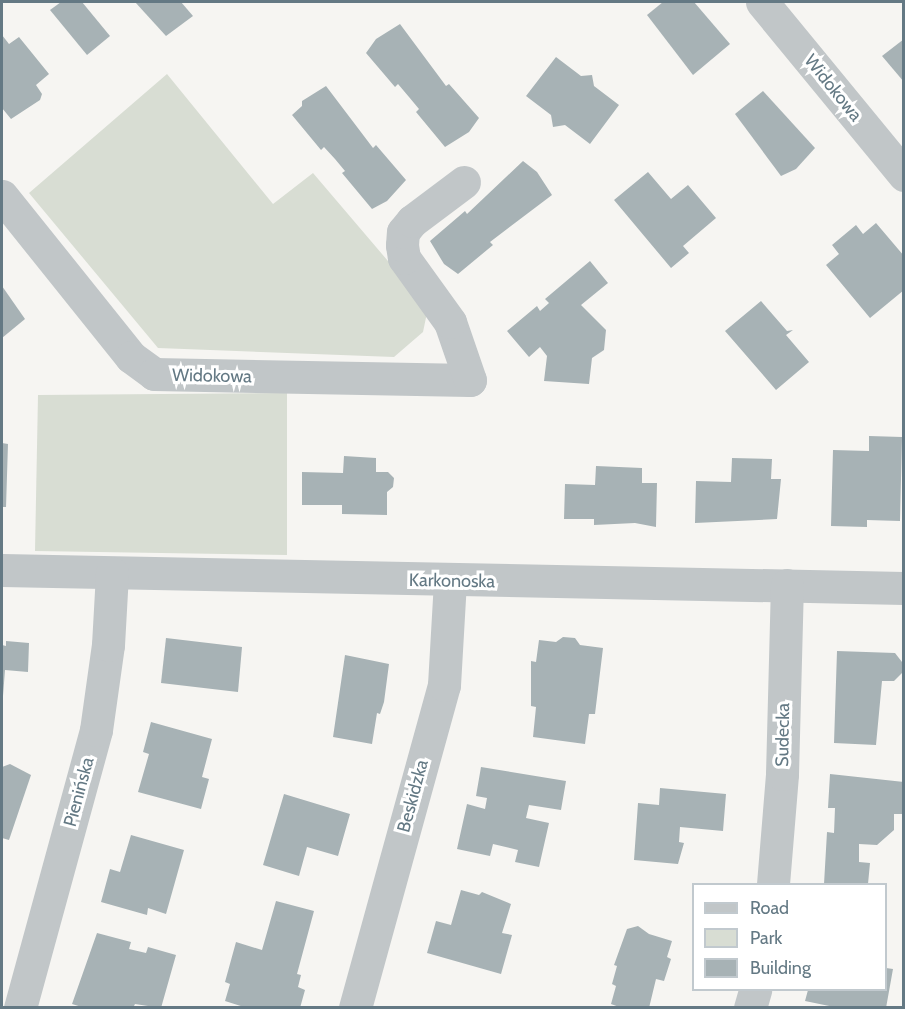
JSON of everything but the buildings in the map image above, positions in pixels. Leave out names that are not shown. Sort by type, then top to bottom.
[{"type":"street","name":"Widokowa","points":[[762,2],[903,175]]},
{"type":"street","name":"Widokowa","points":[[2,196],[131,357],[154,374],[470,380],[450,322],[404,258],[402,245],[403,232],[412,221],[464,182]]},
{"type":"street","name":"Karkonoska","points":[[2,570],[450,582],[903,588]]},
{"type":"street","name":"Pienińska","points":[[20,1008],[96,730],[108,645],[112,573]]},
{"type":"street","name":"Beskidzka","points":[[355,1008],[444,685],[450,582]]},
{"type":"street","name":"Sudecka","points":[[773,883],[783,774],[787,585]]},
{"type":"street","points":[[750,1008],[755,991]]},
{"type":"green space","points":[[167,74],[273,204],[313,173],[428,308],[423,332],[394,357],[158,348],[29,193]]},
{"type":"green space","points":[[287,393],[287,555],[35,551],[38,395]]}]
